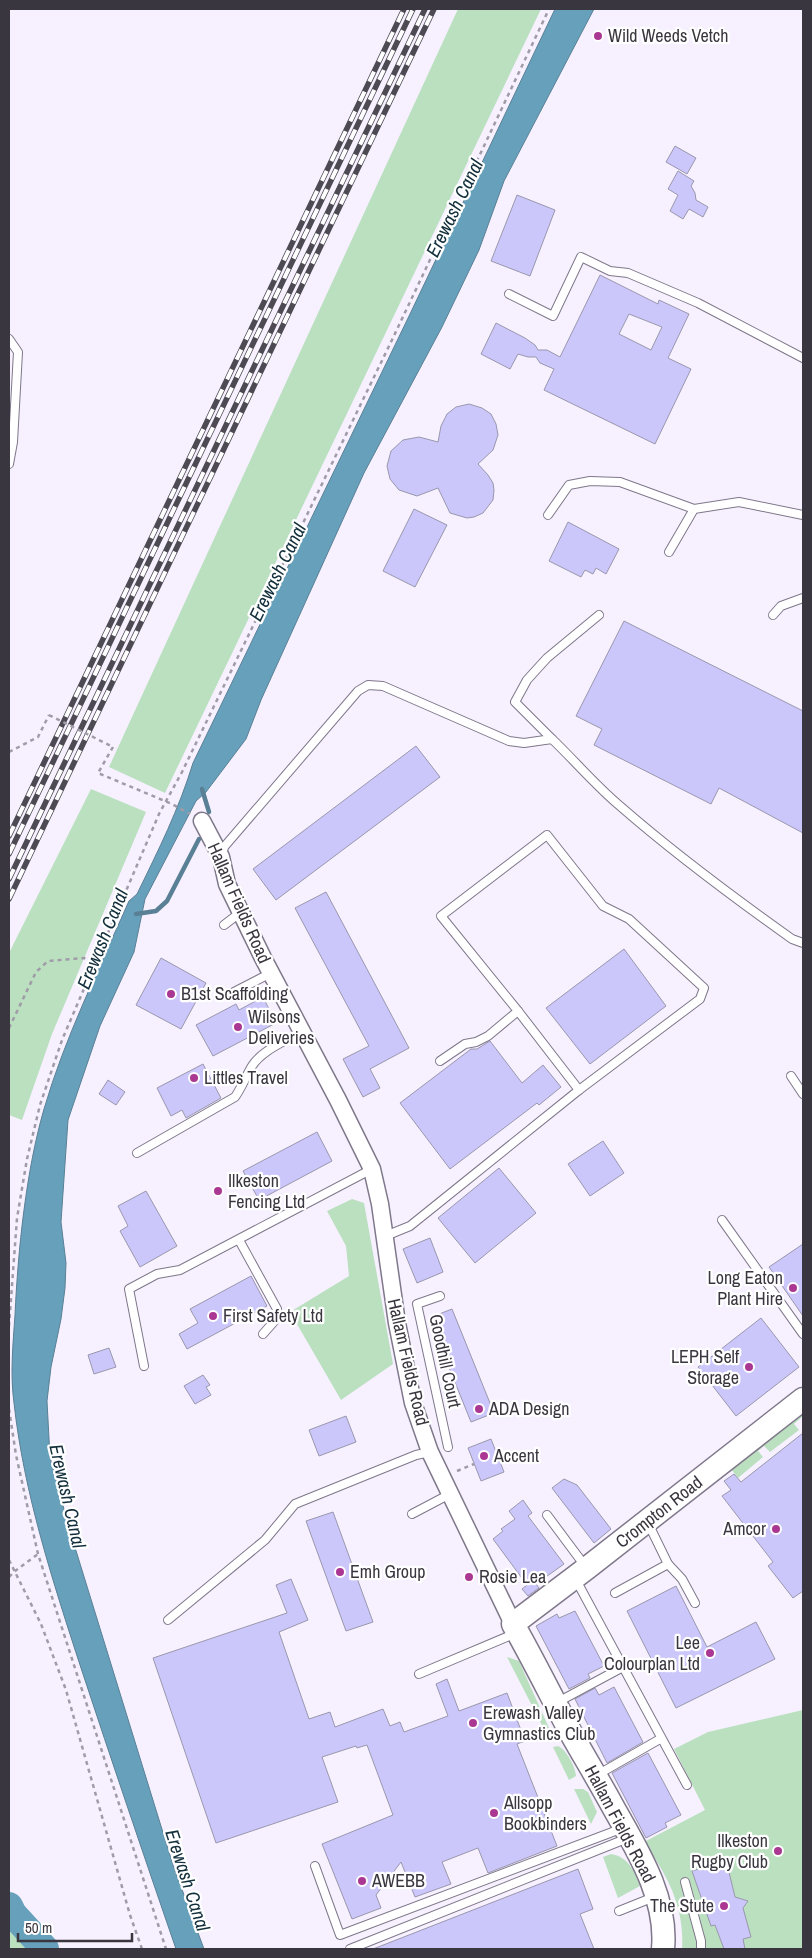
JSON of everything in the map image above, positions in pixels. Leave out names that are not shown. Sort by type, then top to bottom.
[{"type":"street","name":"Hallam Fields Road","points":[[198,819],[221,857],[227,884],[372,1168],[376,1179],[396,1323],[413,1403],[430,1452],[555,1704],[627,1832],[656,1896],[664,1926],[663,1949]]},
{"type":"street","name":"Crompton Road","points":[[516,1628],[581,1573],[803,1399]]},
{"type":"lane","points":[[509,294],[553,316],[581,257],[610,271],[628,273],[698,303],[803,358]]},
{"type":"lane","points":[[9,340],[18,352],[13,442],[9,464]]},
{"type":"lane","points":[[548,515],[569,485],[590,480],[620,482],[694,509],[739,502],[803,515]]},
{"type":"lane","points":[[669,552],[694,509]]},
{"type":"lane","points":[[773,615],[781,606],[803,598]]},
{"type":"lane","points":[[600,615],[547,658],[527,680],[515,702],[619,805],[670,848],[792,939],[803,942]]},
{"type":"lane","points":[[221,857],[224,847],[348,701],[358,691],[368,685],[383,686],[509,740],[524,743],[552,739]]},
{"type":"lane","points":[[383,1237],[410,1226],[579,1090],[700,999],[704,988],[630,919],[603,906],[547,835],[441,916],[579,1090]]},
{"type":"lane","points":[[224,925],[241,912]]},
{"type":"lane","points":[[234,992],[271,973]]},
{"type":"lane","points":[[440,1061],[465,1044],[476,1042],[488,1036],[518,1011]]},
{"type":"lane","points":[[137,1153],[235,1097],[253,1064],[267,1051],[302,1032]]},
{"type":"lane","points":[[791,1076],[803,1094]]},
{"type":"lane","points":[[144,1366],[129,1289],[157,1274],[180,1270],[372,1168]]},
{"type":"lane","points":[[722,1220],[803,1334]]},
{"type":"lane","points":[[239,1240],[277,1309],[278,1317],[263,1334]]},
{"type":"lane","name":"Goodhill Court","points":[[440,1296],[417,1304],[448,1448]]},
{"type":"lane","points":[[168,1620],[265,1540],[294,1504],[416,1455],[430,1452]]},
{"type":"lane","points":[[412,1514],[450,1494]]},
{"type":"lane","points":[[547,1515],[581,1573],[623,1667],[686,1785]]},
{"type":"lane","points":[[647,1522],[668,1564],[682,1579],[696,1603]]},
{"type":"lane","points":[[615,1593],[668,1564]]},
{"type":"lane","points":[[419,1674],[516,1628]]},
{"type":"lane","points":[[555,1704],[623,1667]]},
{"type":"lane","points":[[596,1776],[660,1739]]},
{"type":"lane","points":[[315,1866],[340,1935],[627,1832]]},
{"type":"lane","points":[[350,1949],[627,1832]]},
{"type":"lane","points":[[685,1882],[701,1941],[701,1949]]},
{"type":"lane","points":[[618,1911],[656,1896]]},
{"type":"path","points":[[9,1326],[17,1218],[27,1159],[40,1105],[62,1040],[159,814],[167,802],[391,342],[549,9]]},
{"type":"path","points":[[9,752],[38,737],[49,716],[113,747],[98,773],[172,804],[198,819]]},
{"type":"path","points":[[9,1028],[36,972],[48,961],[84,958],[95,962]]},
{"type":"path","points":[[9,1408],[16,1455],[38,1554],[166,1949]]},
{"type":"path","points":[[443,1478],[474,1464]]},
{"type":"path","points":[[9,1577],[38,1554]]},
{"type":"path","points":[[9,1560],[41,1624],[66,1690],[130,1915],[142,1949]]},
{"type":"green space","points":[[458,9],[541,9],[165,793],[109,767]]},
{"type":"green space","points":[[91,789],[146,812],[52,1034],[22,1120],[9,1115],[9,953]]},
{"type":"green space","points":[[352,1199],[364,1203],[393,1364],[341,1400],[290,1312],[349,1276],[346,1246],[327,1211]]},
{"type":"green space","points":[[803,1413],[803,1416],[794,1424],[799,1430],[770,1452],[764,1446],[758,1451],[763,1457],[738,1478],[731,1469]]},
{"type":"green space","points":[[507,1657],[519,1661],[549,1728],[545,1731]]},
{"type":"green space","points":[[803,1710],[803,1949],[682,1949],[681,1919],[673,1892],[644,1842],[705,1810],[674,1749],[708,1732]]},
{"type":"green space","points":[[558,1746],[570,1759],[574,1768],[576,1776],[569,1780],[553,1747]]},
{"type":"green space","points":[[574,1789],[583,1789],[588,1792],[597,1812],[591,1824]]},
{"type":"green space","points":[[611,1854],[627,1861],[640,1886],[618,1898],[603,1857]]},
{"type":"green space","points":[[9,1915],[37,1949],[9,1949]]},
{"type":"water","points":[[555,9],[594,9],[504,181],[479,250],[442,327],[364,473],[261,700],[246,739],[206,792],[196,801],[145,899],[134,952],[100,1026],[68,1120],[61,1222],[66,1263],[65,1288],[47,1401],[50,1457],[69,1528],[173,1865],[204,1949],[176,1949],[60,1603],[32,1504],[25,1471],[13,1392],[12,1370],[16,1290],[32,1158],[52,1082],[83,1004],[129,901],[137,894],[153,862],[175,813],[193,763]]},
{"type":"building","points":[[675,146],[696,158],[687,174],[666,162]]},
{"type":"building","points":[[678,171],[694,181],[691,186],[696,200],[708,207],[703,217],[689,209],[683,219],[670,211],[678,195],[668,189]]},
{"type":"building","points":[[517,195],[555,210],[530,276],[491,261]]},
{"type":"building","points":[[600,275],[658,304],[659,300],[689,314],[668,358],[691,369],[655,444],[544,390],[554,369],[540,363],[536,357],[518,354],[510,369],[481,354],[496,323],[525,338],[535,345],[538,350],[547,350],[560,357]],"holes":[[[629,314],[662,327],[651,350],[619,334]]]},
{"type":"building","points":[[469,404],[482,408],[491,414],[496,424],[498,435],[493,450],[478,464],[493,483],[493,500],[483,513],[467,518],[450,513],[438,488],[417,496],[399,490],[390,479],[387,466],[391,451],[403,440],[419,437],[438,442],[441,426],[447,414],[456,407]]},
{"type":"building","points":[[414,509],[447,525],[415,587],[383,571]]},
{"type":"building","points":[[568,522],[619,549],[606,574],[596,568],[593,574],[585,570],[581,577],[549,561]]},
{"type":"building","points":[[624,621],[803,711],[803,833],[719,788],[711,804],[594,745],[602,729],[576,716]]},
{"type":"building","points":[[416,746],[440,777],[276,900],[253,869]]},
{"type":"building","points":[[326,892],[409,1048],[370,1069],[380,1088],[363,1097],[343,1059],[369,1046],[295,908]]},
{"type":"building","points":[[624,949],[666,1006],[590,1064],[546,1008]]},
{"type":"building","name":"B1st Scaffolding","points":[[161,958],[206,983],[181,1029],[136,1005]]},
{"type":"building","name":"Wilsons Deliveries","points":[[263,997],[276,1023],[213,1056],[196,1025],[236,1004],[239,1010]]},
{"type":"building","points":[[490,1041],[522,1083],[543,1065],[561,1087],[450,1169],[400,1103],[471,1049],[477,1049]]},
{"type":"building","name":"Littles Travel","points":[[203,1064],[221,1098],[186,1118],[182,1110],[171,1116],[157,1088]]},
{"type":"building","points":[[108,1080],[125,1092],[116,1105],[99,1094]]},
{"type":"building","points":[[317,1132],[332,1161],[259,1200],[243,1171]]},
{"type":"building","points":[[603,1141],[624,1173],[590,1196],[568,1164]]},
{"type":"building","points":[[499,1168],[536,1213],[475,1263],[438,1218]]},
{"type":"building","points":[[146,1191],[177,1246],[140,1267],[120,1231],[128,1226],[118,1206]]},
{"type":"building","points":[[430,1238],[443,1272],[417,1283],[403,1249]]},
{"type":"building","name":"Long Eaton Plant Hire","points":[[803,1244],[803,1316],[769,1267]]},
{"type":"building","points":[[251,1276],[267,1306],[187,1349],[179,1334],[198,1323],[190,1309]]},
{"type":"building","points":[[452,1309],[494,1413],[471,1422],[429,1318]]},
{"type":"building","name":"LEPH Self Storage","points":[[761,1318],[799,1367],[736,1416],[698,1367]]},
{"type":"building","points":[[109,1348],[116,1367],[94,1374],[88,1355]]},
{"type":"building","points":[[203,1375],[210,1385],[206,1387],[211,1395],[195,1404],[184,1386]]},
{"type":"building","points":[[346,1416],[356,1442],[319,1456],[309,1430]]},
{"type":"building","name":"Amcor","points":[[803,1433],[803,1591],[793,1598],[768,1566],[773,1562],[722,1496],[731,1490],[724,1481],[734,1474],[741,1482]]},
{"type":"building","name":"Accent","points":[[491,1439],[504,1472],[481,1481],[468,1448]]},
{"type":"building","points":[[564,1479],[577,1485],[611,1529],[594,1543],[552,1488]]},
{"type":"building","points":[[523,1500],[532,1513],[528,1516],[564,1564],[536,1584],[539,1588],[528,1596],[522,1589],[527,1585],[493,1539],[503,1531],[501,1529],[515,1519],[509,1511]]},
{"type":"building","name":"Emh Group","points":[[333,1512],[373,1622],[346,1631],[306,1521]]},
{"type":"building","points":[[291,1579],[308,1620],[279,1632],[309,1719],[330,1712],[335,1727],[383,1709],[390,1726],[400,1722],[404,1732],[448,1716],[436,1684],[447,1679],[459,1711],[507,1693],[525,1741],[517,1744],[557,1846],[488,1873],[478,1848],[442,1862],[451,1884],[415,1897],[401,1862],[376,1895],[381,1908],[352,1919],[322,1844],[393,1815],[367,1745],[357,1748],[356,1746],[322,1757],[338,1802],[216,1843],[153,1658],[287,1613],[276,1585]]},
{"type":"building","name":"Lee Colourplan Ltd","points":[[676,1586],[707,1647],[756,1622],[775,1659],[676,1708],[627,1611]]},
{"type":"building","points":[[575,1611],[604,1666],[588,1674],[590,1678],[569,1689],[536,1626],[557,1614],[559,1618]]},
{"type":"building","points":[[614,1687],[643,1742],[607,1763],[575,1699],[595,1688],[599,1695]]},
{"type":"building","points":[[648,1753],[681,1815],[665,1823],[667,1827],[646,1838],[612,1773]]},
{"type":"building","name":"The Stute","points":[[711,1865],[712,1869],[728,1868],[735,1897],[748,1901],[743,1908],[751,1937],[743,1939],[745,1949],[724,1949],[715,1925],[711,1926],[692,1871]]},
{"type":"building","points":[[578,1869],[593,1909],[580,1914],[594,1949],[373,1949]]},
{"type":"waterway","points":[[202,789],[209,812]]},
{"type":"waterway","points":[[136,914],[156,911],[167,901],[199,839]]},
{"type":"waterway","points":[[9,1906],[13,1914],[45,1949]]},
{"type":"railway","points":[[9,836],[404,9]]},
{"type":"railway","points":[[9,854],[413,9]]},
{"type":"railway","points":[[9,879],[425,9]]},
{"type":"railway","points":[[9,899],[434,9]]},
{"type":"place","name":"Wild Weeds Vetch","points":[[598,36]]},
{"type":"place","name":"B1st Scaffolding","points":[[171,994]]},
{"type":"place","name":"Wilsons Deliveries","points":[[238,1027]]},
{"type":"place","name":"Littles Travel","points":[[194,1078]]},
{"type":"place","name":"Ilkeston Fencing Ltd","points":[[218,1191]]},
{"type":"place","name":"Long Eaton Plant Hire","points":[[793,1288]]},
{"type":"place","name":"First Safety Ltd","points":[[213,1316]]},
{"type":"place","name":"LEPH Self Storage","points":[[749,1367]]},
{"type":"place","name":"ADA Design","points":[[479,1409]]},
{"type":"place","name":"Accent","points":[[484,1456]]},
{"type":"place","name":"Amcor","points":[[776,1529]]},
{"type":"place","name":"Emh Group","points":[[340,1572]]},
{"type":"place","name":"Rosie Lea","points":[[469,1577]]},
{"type":"place","name":"Lee Colourplan Ltd","points":[[710,1653]]},
{"type":"place","name":"Erewash Valley Gymnastics Club","points":[[473,1723]]},
{"type":"place","name":"Allsopp Bookbinders","points":[[494,1813]]},
{"type":"place","name":"Ilkeston Rugby Club","points":[[778,1851]]},
{"type":"place","name":"AWEBB","points":[[362,1881]]},
{"type":"place","name":"The Stute","points":[[724,1906]]},
{"type":"water label","name":"Erewash Canal","points":[[454,208]]},
{"type":"water label","name":"Erewash Canal","points":[[277,572]]},
{"type":"water label","name":"Erewash Canal","points":[[102,939]]},
{"type":"water label","name":"Erewash Canal","points":[[68,1496]]},
{"type":"water label","name":"Erewash Canal","points":[[188,1880]]}]
